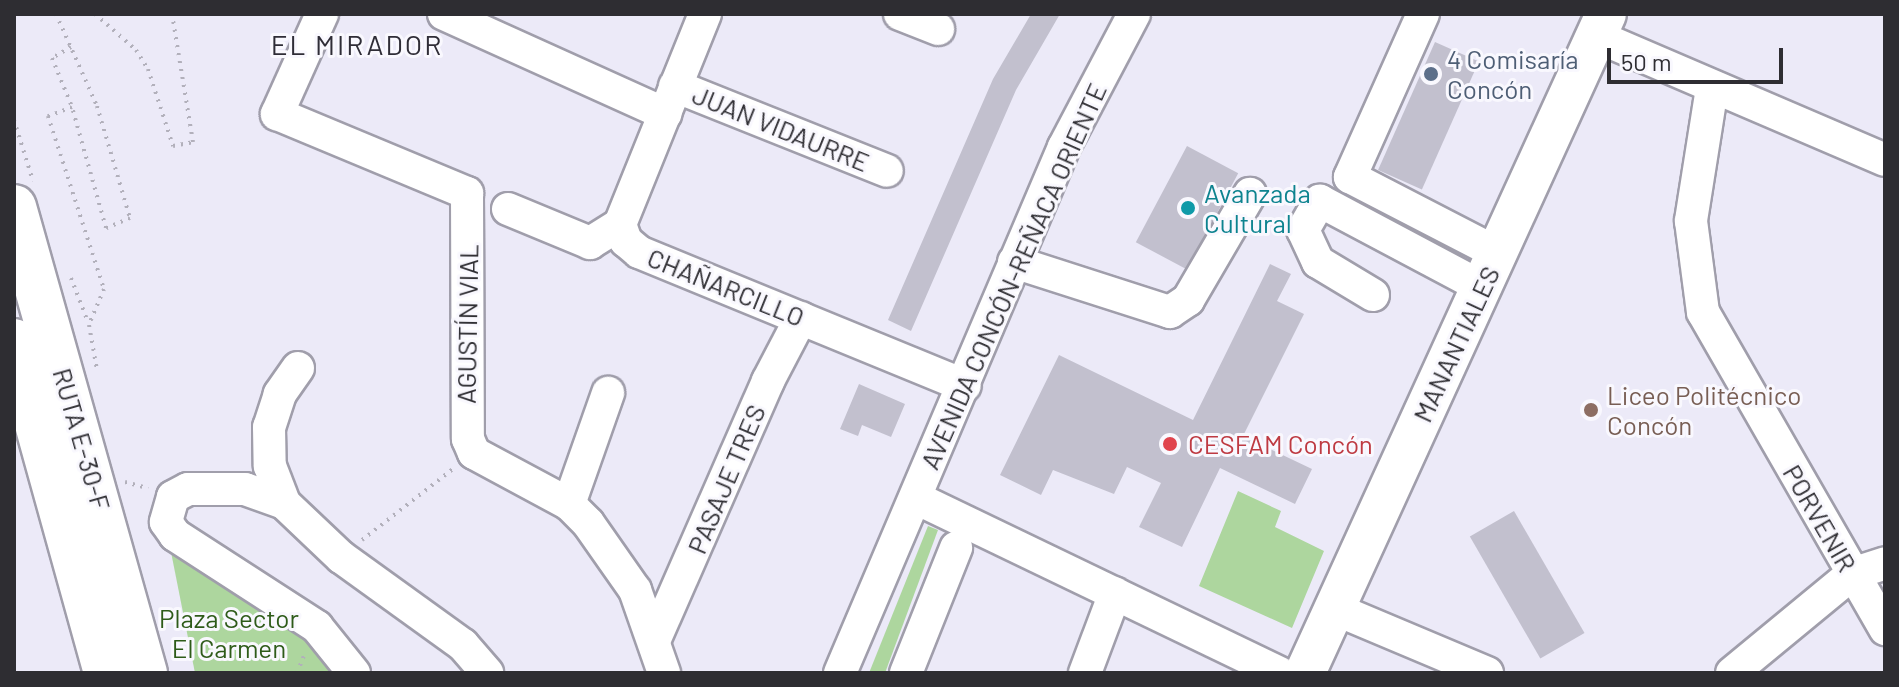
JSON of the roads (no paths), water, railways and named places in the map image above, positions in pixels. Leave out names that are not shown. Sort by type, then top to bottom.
[{"type":"highway","name":"RUTA E-30-F","points":[[14,207],[145,673]]},
{"type":"highway","name":"RUTA E-30-F","points":[[14,341],[106,673]]},
{"type":"main road","name":"MANANTIALES","points":[[1305,673],[1601,25]]},
{"type":"street","name":"AGUSTÍN VIAL","points":[[322,14],[277,114],[467,193],[471,316],[466,423],[474,453],[569,504]]},
{"type":"street","name":"JUAN VIDAURRE","points":[[444,14],[670,100],[887,171]]},
{"type":"street","name":"CHAÑARCILLO","points":[[705,14],[620,224],[626,241],[639,252],[965,386]]},
{"type":"street","points":[[900,14],[938,29]]},
{"type":"street","name":"AVENIDA CONCÓN-REÑACA ORIENTE","points":[[840,673],[965,386],[1064,147],[1134,14]]},
{"type":"street","points":[[1423,14],[1350,177],[1490,270]]},
{"type":"street","points":[[1601,25],[1712,88],[1885,160]]},
{"type":"street","name":"PORVENIR","points":[[1712,88],[1691,221],[1703,312],[1885,629]]},
{"type":"street","points":[[1014,262],[1170,312],[1188,300],[1250,194]]},
{"type":"street","points":[[1373,295],[1318,262],[1303,230],[1320,201],[1490,270]]},
{"type":"street","points":[[508,209],[590,243],[620,224]]},
{"type":"street","name":"PASAJE TRES","points":[[654,641],[744,434],[801,318]]},
{"type":"street","points":[[284,503],[270,466],[269,427],[280,394],[298,368]]},
{"type":"street","points":[[608,393],[569,504],[615,556],[635,590],[664,673]]},
{"type":"street","points":[[354,673],[317,627],[175,535],[166,522],[169,502],[188,489],[245,489],[284,503],[341,557],[463,645],[487,673]]},
{"type":"street","points":[[916,498],[1279,673]]},
{"type":"street","points":[[906,673],[956,548]]},
{"type":"street","points":[[1732,673],[1852,574],[1885,563]]},
{"type":"street","points":[[1085,673],[1115,593]]},
{"type":"street","points":[[1335,609],[1487,673]]},
{"type":"place","name":"4 Comisaría Concón","points":[[1431,74]]},
{"type":"place","name":"Avanzada Cultural","points":[[1188,208]]},
{"type":"place","name":"Liceo Politécnico Concón","points":[[1591,410]]},
{"type":"place","name":"CESFAM Concón","points":[[1170,444]]},
{"type":"district","name":"EL MIRADOR","points":[[357,44]]},
{"type":"park label","name":"Plaza Sector El Carmen","points":[[229,633]]}]
